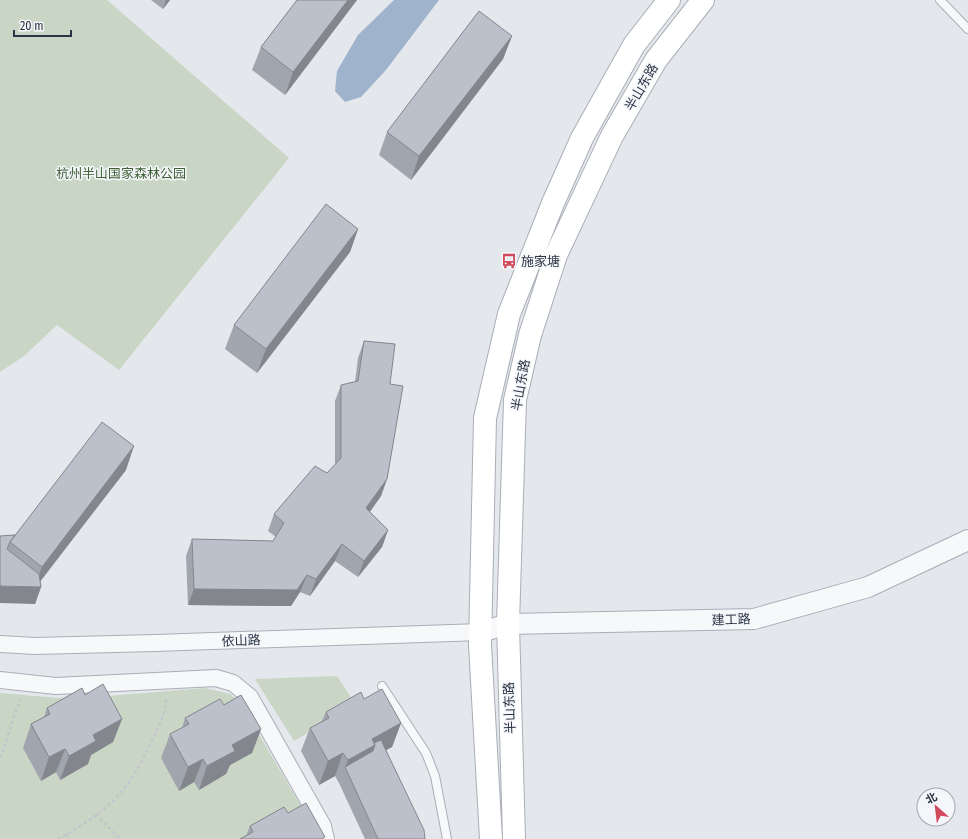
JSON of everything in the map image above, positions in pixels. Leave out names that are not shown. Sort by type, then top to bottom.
[{"type":"main road","name":"半山东路","points":[[491,839],[480,645],[485,418],[509,314],[553,203],[582,138],[634,45],[668,0]]},
{"type":"main road","name":"半山东路","points":[[514,839],[508,624],[515,400],[530,335],[556,255],[612,136],[656,60],[702,0]]},
{"type":"street","name":"建工路","points":[[481,632],[508,624],[754,619],[868,587],[968,540]]},
{"type":"street","name":"依山路","points":[[0,644],[35,646],[481,632]]},
{"type":"street","points":[[0,680],[56,686],[216,678],[233,683],[250,697],[323,826],[326,839]]},
{"type":"lane","points":[[940,0],[968,29]]},
{"type":"lane","points":[[382,686],[426,753],[435,776],[447,839]]},
{"type":"path","points":[[58,839],[96,814],[122,792],[137,771],[166,711],[166,680]]},
{"type":"path","points":[[0,758],[25,683]]},
{"type":"path","points":[[96,814],[120,839]]},
{"type":"path","points":[[67,834],[68,839]]},
{"type":"green space","name":"杭州半山国家森林公园","points":[[0,0],[107,0],[289,158],[119,370],[57,325],[24,356],[0,372]]},
{"type":"green space","points":[[337,676],[356,705],[294,741],[255,679]]},
{"type":"green space","points":[[205,688],[230,694],[241,703],[320,839],[0,839],[0,693],[71,699]]},
{"type":"water","points":[[394,0],[439,0],[386,70],[361,97],[345,102],[335,91],[337,71],[358,35]]},
{"type":"building","points":[[297,0],[348,0],[293,72],[261,47]]},
{"type":"building","points":[[479,11],[512,36],[419,156],[387,132]]},
{"type":"building","points":[[326,204],[358,229],[266,349],[234,325]]},
{"type":"building","points":[[364,341],[395,344],[390,384],[403,386],[387,479],[366,508],[388,530],[364,561],[342,544],[316,579],[307,575],[297,590],[194,589],[192,539],[273,541],[284,523],[274,514],[315,466],[327,473],[341,458],[341,385],[358,381]]},
{"type":"building","points":[[102,422],[134,446],[42,567],[10,542]]},
{"type":"building","points":[[15,535],[7,549],[39,574],[41,587],[0,586],[0,536]]},
{"type":"building","points":[[103,684],[122,719],[93,735],[96,741],[69,756],[65,749],[49,757],[31,724],[50,714],[47,708],[82,688],[85,695]]},
{"type":"building","points":[[382,689],[401,723],[372,739],[375,745],[348,760],[343,753],[328,761],[310,728],[329,718],[326,712],[361,692],[364,699]]},
{"type":"building","points":[[241,695],[261,729],[232,745],[235,751],[207,766],[203,759],[188,767],[170,734],[189,724],[185,718],[220,699],[224,705]]},
{"type":"building","points":[[381,740],[424,830],[425,839],[378,839],[345,767],[373,751],[375,745],[374,743]]},
{"type":"building","points":[[306,803],[325,837],[322,839],[240,839],[253,832],[250,826],[284,807],[288,813]]},
{"type":"place","name":"施家塘","points":[[509,261]]}]
